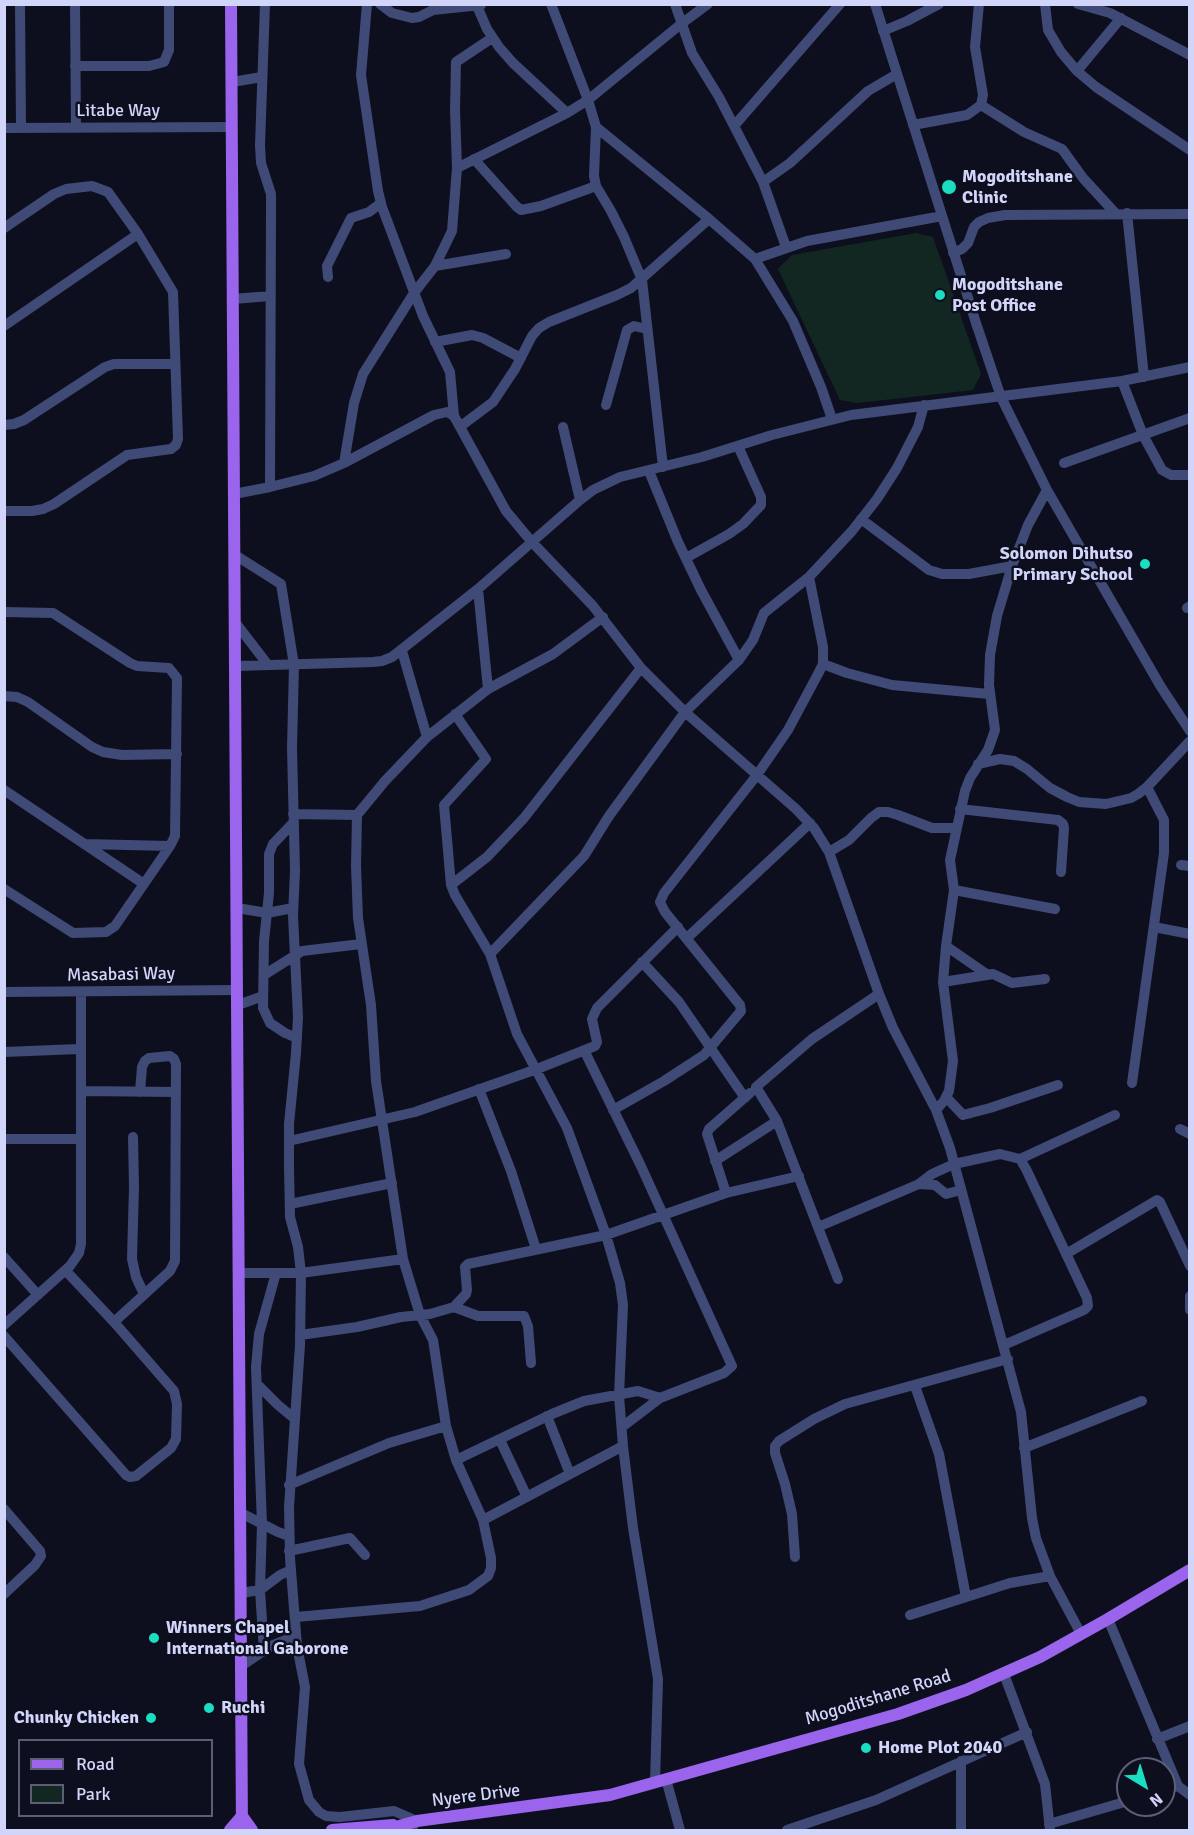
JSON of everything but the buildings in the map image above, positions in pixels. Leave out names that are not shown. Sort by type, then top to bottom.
[{"type":"main road","points":[[231,4],[242,1830]]},
{"type":"main road","name":"Mogoditshane Road","points":[[555,1804],[610,1795],[898,1714],[966,1690],[1004,1674],[1082,1634],[1190,1570]]},
{"type":"main road","name":"Nyere Drive","points":[[409,1826],[555,1804]]},
{"type":"main road","points":[[230,1830],[242,1816]]},
{"type":"main road","points":[[242,1816],[252,1830]]},
{"type":"main road","points":[[332,1830],[368,1826],[409,1826]]},
{"type":"main road","points":[[385,1830],[409,1826]]},
{"type":"street","points":[[20,4],[21,128]]},
{"type":"street","points":[[75,4],[76,127]]},
{"type":"street","points":[[75,66],[149,66],[164,62],[169,50],[169,4]]},
{"type":"street","points":[[265,4],[260,154],[271,194],[270,487]]},
{"type":"street","points":[[367,4],[361,75],[381,202],[414,293],[450,372],[454,416]]},
{"type":"street","points":[[380,4],[392,14],[412,18],[432,10],[480,5],[492,38],[513,63],[567,113]]},
{"type":"street","points":[[551,4],[596,127],[594,176],[596,186],[624,237],[642,280],[663,467]]},
{"type":"street","points":[[675,4],[692,53],[764,182],[786,247]]},
{"type":"street","points":[[457,168],[567,113],[588,100],[708,4]]},
{"type":"street","points":[[874,4],[1001,397],[1047,490],[1161,687],[1190,731]]},
{"type":"street","points":[[883,31],[939,4]]},
{"type":"street","points":[[913,125],[967,115],[981,105],[983,95],[975,47],[979,4]]},
{"type":"street","points":[[1045,4],[1048,30],[1061,52],[1077,71],[1096,87],[1190,150]]},
{"type":"street","points":[[734,126],[837,5]]},
{"type":"street","points":[[1085,5],[1121,18],[1190,55]]},
{"type":"street","points":[[1077,71],[1121,18]]},
{"type":"street","points":[[344,463],[354,403],[363,374],[414,293],[435,266],[452,231],[457,168],[454,89],[456,62],[492,38]]},
{"type":"street","points":[[764,182],[790,163],[868,91],[897,74]]},
{"type":"street","points":[[232,82],[262,77]]},
{"type":"street","points":[[981,105],[1024,132],[1062,149],[1083,178],[1121,214],[1144,377]]},
{"type":"street","name":"Litabe Way","points":[[4,128],[232,127]]},
{"type":"street","points":[[596,127],[710,219],[754,259],[793,321],[832,419]]},
{"type":"street","points":[[474,159],[521,210],[541,207],[596,186]]},
{"type":"street","points":[[4,228],[54,194],[79,186],[92,186],[108,192],[138,234],[173,292],[178,439],[176,445],[171,449],[127,455],[43,509],[4,511]]},
{"type":"street","points":[[328,277],[327,266],[351,218],[369,212],[381,202]]},
{"type":"street","points":[[953,253],[968,243],[974,227],[979,222],[1005,215],[1189,214]]},
{"type":"street","points":[[754,259],[807,241],[942,216]]},
{"type":"street","points":[[461,426],[493,402],[539,328],[617,295],[642,280],[710,219]]},
{"type":"street","points":[[4,326],[138,234]]},
{"type":"street","points":[[435,266],[506,254]]},
{"type":"street","points":[[233,298],[270,296]]},
{"type":"street","points":[[606,405],[627,330],[634,326],[647,329]]},
{"type":"street","points":[[435,342],[472,335],[483,338],[521,358]]},
{"type":"street","points":[[4,425],[24,420],[105,367],[114,364],[175,364]]},
{"type":"street","points":[[236,666],[382,661],[402,651],[478,589],[580,500],[607,482],[620,477],[649,471],[832,419],[875,411],[1122,381],[1190,367]]},
{"type":"street","points":[[1122,381],[1143,435],[1162,470],[1171,475],[1190,475]]},
{"type":"street","points":[[490,954],[584,856],[609,816],[685,712],[739,660],[753,640],[764,613],[809,577],[877,499],[918,427],[924,405]]},
{"type":"street","points":[[234,494],[314,476],[344,463],[434,415],[447,412],[454,416],[461,426],[498,497],[531,541],[603,617],[641,668],[685,712],[810,823],[829,852],[893,1028],[936,1110],[954,1164],[1021,1412],[1032,1518],[1041,1555],[1082,1634]]},
{"type":"street","points":[[1064,463],[1190,418]]},
{"type":"street","points":[[562,427],[580,500]]},
{"type":"street","points":[[686,558],[743,524],[760,505],[761,496],[738,446]]},
{"type":"street","points":[[649,471],[686,558],[726,639],[739,660]]},
{"type":"street","points":[[936,1110],[949,1091],[953,1061],[943,982],[954,890],[950,860],[967,784],[988,750],[995,730],[989,694],[992,635],[1012,566],[1028,525],[1047,490]]},
{"type":"street","points":[[861,519],[929,570],[942,574],[969,574],[1012,566]]},
{"type":"street","points":[[235,555],[281,584],[294,664],[292,748],[295,871],[293,908],[297,1038],[289,1141],[291,1225],[298,1247],[301,1273],[300,1335],[289,1485],[289,1536],[296,1636],[305,1687],[299,1764],[309,1800],[319,1812],[326,1816],[340,1817],[394,1811],[409,1826]]},
{"type":"street","points":[[613,1110],[704,1055],[741,1011],[741,1008],[662,906],[661,898],[758,775],[788,730],[823,664],[820,631],[809,577]]},
{"type":"street","points":[[478,589],[488,689]]},
{"type":"street","points":[[4,612],[53,612],[130,663],[169,668],[177,678],[175,836],[111,930],[81,934],[68,930],[4,889]]},
{"type":"street","points":[[296,1617],[407,1609],[469,1590],[488,1576],[491,1568],[483,1520],[456,1460],[446,1426],[438,1383],[435,1349],[420,1315],[403,1259],[376,1081],[371,1005],[357,904],[357,815],[385,781],[427,737],[454,714],[488,689],[554,654],[603,617]]},
{"type":"street","points":[[235,622],[268,665]]},
{"type":"street","points":[[402,651],[427,737]]},
{"type":"street","points":[[823,664],[892,684],[989,694]]},
{"type":"street","points":[[451,885],[487,857],[518,825],[641,668]]},
{"type":"street","points":[[4,696],[28,702],[92,747],[103,752],[123,755],[177,754]]},
{"type":"street","points":[[454,714],[486,759],[447,801],[444,808],[451,885],[490,954],[517,1034],[567,1128],[606,1235],[620,1282],[623,1305],[619,1396],[623,1446],[633,1528],[658,1679],[661,1780],[680,1830]]},
{"type":"street","points":[[978,764],[1000,759],[1014,761],[1050,788],[1079,802],[1093,805],[1131,798],[1147,787],[1190,741]]},
{"type":"street","points":[[1132,1083],[1164,853],[1165,830],[1159,808],[1147,787]]},
{"type":"street","points":[[4,790],[144,884]]},
{"type":"street","points":[[960,809],[1059,820],[1064,828],[1061,872]]},
{"type":"street","points":[[829,852],[849,840],[879,812],[898,814],[932,828],[957,828]]},
{"type":"street","points":[[293,818],[357,815]]},
{"type":"street","points":[[293,818],[270,849],[263,1008],[270,1023],[297,1038]]},
{"type":"street","points":[[687,938],[810,823]]},
{"type":"street","points":[[84,844],[170,846]]},
{"type":"street","points":[[954,890],[1055,909]]},
{"type":"street","points":[[237,908],[267,913],[293,908]]},
{"type":"street","points":[[289,1141],[415,1112],[595,1046],[597,1042],[592,1019],[594,1013],[678,927]]},
{"type":"street","points":[[1154,927],[1190,934]]},
{"type":"street","points":[[264,975],[295,954],[362,944]]},
{"type":"street","points":[[946,946],[988,975]]},
{"type":"street","points":[[642,962],[679,1002],[745,1098]]},
{"type":"street","points":[[943,982],[988,975],[998,975],[1012,983],[1045,979]]},
{"type":"street","name":"Masabasi Way","points":[[4,992],[238,990]]},
{"type":"street","points":[[4,1325],[66,1271],[75,1260],[81,1244],[81,992]]},
{"type":"street","points":[[726,1194],[708,1140],[709,1129],[812,1039],[879,994]]},
{"type":"street","points":[[238,1005],[263,996]]},
{"type":"street","points":[[4,1052],[80,1049]]},
{"type":"street","points":[[584,1050],[665,1216],[732,1366],[724,1373],[660,1398],[622,1427]]},
{"type":"street","points":[[114,1323],[170,1271],[175,1261],[176,1064],[170,1056],[149,1058],[145,1061],[142,1067],[140,1092]]},
{"type":"street","points":[[946,1097],[963,1115],[1058,1085]]},
{"type":"street","points":[[756,1087],[777,1121],[838,1279]]},
{"type":"street","points":[[479,1089],[524,1209],[536,1249]]},
{"type":"street","points":[[81,1091],[176,1092]]},
{"type":"street","points":[[818,1227],[919,1184],[932,1174],[954,1164],[1000,1154],[1020,1159],[1115,1115]]},
{"type":"street","points":[[715,1161],[777,1121]]},
{"type":"street","points":[[132,1137],[134,1187],[132,1259],[133,1269],[144,1294]]},
{"type":"street","points":[[4,1139],[81,1138]]},
{"type":"street","points":[[1004,1345],[1084,1310],[1088,1306],[1087,1298],[1020,1159]]},
{"type":"street","points":[[454,1307],[466,1294],[465,1267],[468,1264],[606,1235],[726,1194],[799,1176]]},
{"type":"street","points":[[290,1204],[392,1183]]},
{"type":"street","points":[[919,1184],[935,1185],[946,1194],[961,1190]]},
{"type":"street","points":[[1066,1254],[1157,1200],[1190,1266]]},
{"type":"street","points":[[4,1257],[39,1295]]},
{"type":"street","points":[[239,1273],[301,1273],[403,1259]]},
{"type":"street","points":[[4,1336],[126,1475],[136,1476],[174,1444],[177,1404],[174,1391],[66,1271]]},
{"type":"street","points":[[264,1651],[260,1590],[262,1524],[257,1384],[259,1334],[276,1273]]},
{"type":"street","points":[[1190,1296],[1190,1310]]},
{"type":"street","points":[[300,1335],[357,1327],[454,1307],[478,1316],[524,1316],[528,1326],[531,1363]]},
{"type":"street","points":[[795,1557],[792,1514],[786,1484],[775,1453],[775,1446],[779,1441],[814,1419],[839,1407],[1008,1359]]},
{"type":"street","points":[[257,1384],[268,1397],[295,1419]]},
{"type":"street","points":[[915,1386],[939,1454],[966,1597]]},
{"type":"street","points":[[456,1460],[547,1416],[584,1401],[638,1391],[660,1398]]},
{"type":"street","points":[[1024,1448],[1142,1401]]},
{"type":"street","points":[[547,1416],[570,1474]]},
{"type":"street","points":[[289,1485],[380,1447],[446,1426]]},
{"type":"street","points":[[500,1440],[527,1497]]},
{"type":"street","points":[[483,1520],[623,1446]]},
{"type":"street","points":[[241,1513],[289,1536]]},
{"type":"street","points":[[4,1594],[35,1565],[41,1556],[40,1551],[7,1516]]},
{"type":"street","points":[[290,1551],[350,1538],[365,1555]]},
{"type":"street","points":[[241,1593],[260,1590],[291,1570]]},
{"type":"street","points":[[910,1615],[1010,1583],[1050,1576]]},
{"type":"street","points":[[1108,1619],[1178,1786],[1190,1795]]},
{"type":"street","points":[[241,1666],[280,1641],[296,1636]]},
{"type":"street","points":[[1004,1674],[1045,1784],[1050,1827],[1116,1805]]},
{"type":"street","points":[[1157,1739],[1190,1725]]},
{"type":"street","points":[[788,1830],[805,1828],[876,1800],[1027,1732]]},
{"type":"street","points":[[961,1761],[961,1830]]},
{"type":"green space","points":[[916,233],[933,237],[981,374],[973,390],[857,403],[840,400],[778,269],[792,255]]},
{"type":"place","name":"Mogoditshane Clinic","points":[[949,187]]},
{"type":"place","name":"Mogoditshane Post Office","points":[[940,295]]},
{"type":"place","name":"Solomon Dihutso Primary School","points":[[1145,564]]},
{"type":"place","name":"Winners Chapel International Gaborone","points":[[154,1638]]},
{"type":"place","name":"Ruchi","points":[[209,1708]]},
{"type":"place","name":"Chunky Chicken","points":[[151,1718]]},
{"type":"place","name":"Home Plot 2040","points":[[866,1748]]}]
